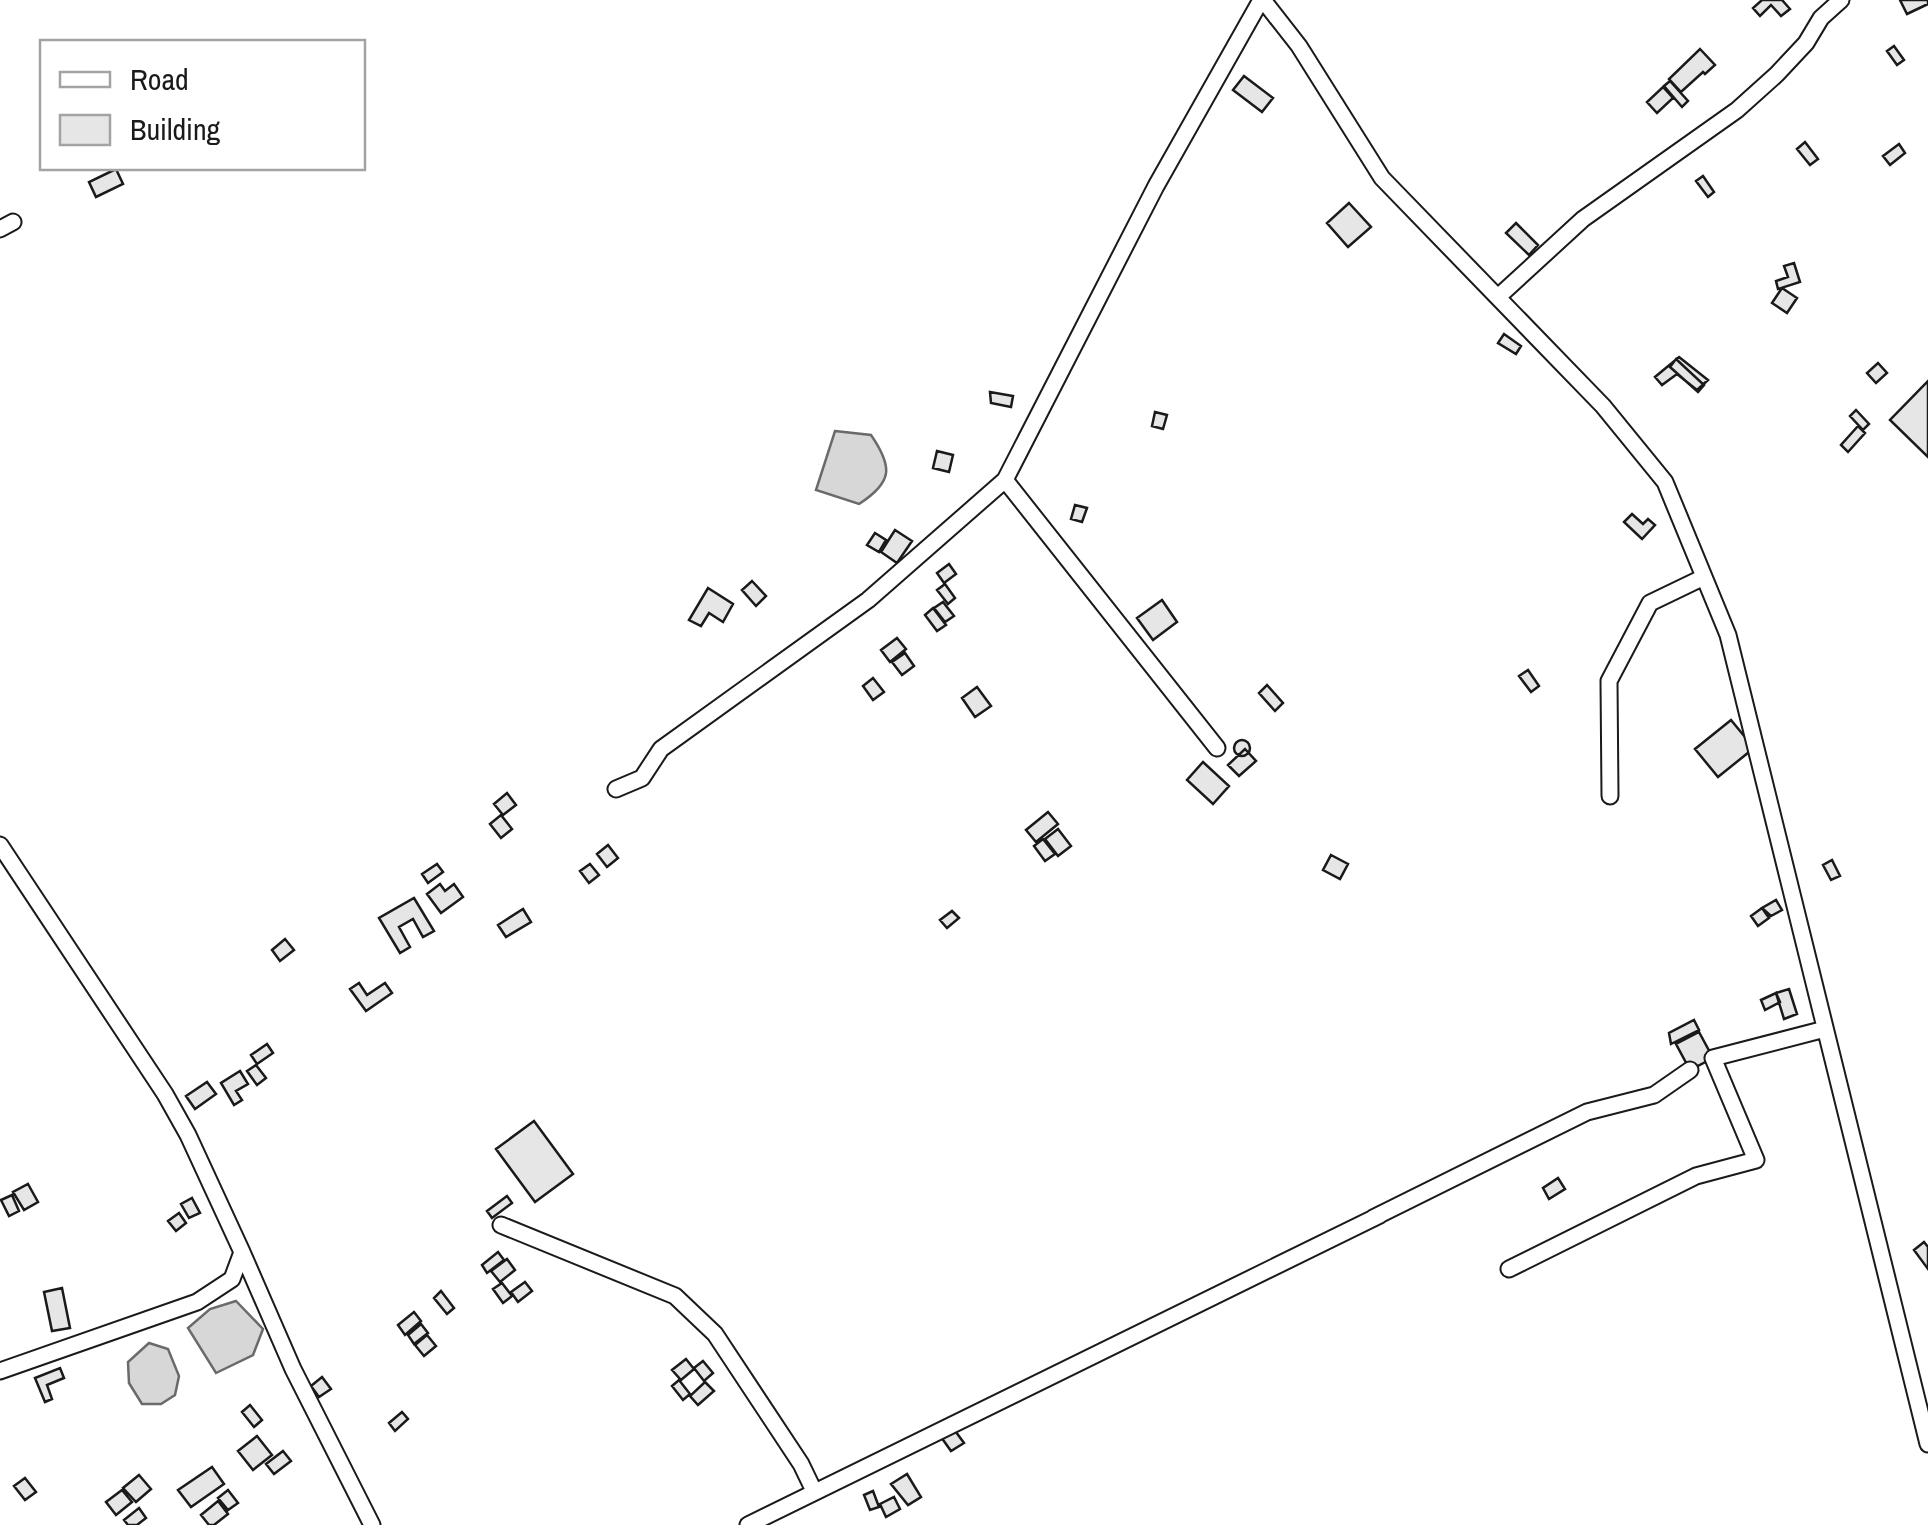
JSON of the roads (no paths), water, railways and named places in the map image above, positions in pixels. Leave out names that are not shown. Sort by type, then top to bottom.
[{"type":"street","points":[[616,789],[642,778],[661,749],[868,600],[1004,480],[1156,186],[1262,0],[1310,62],[1382,178],[1603,406],[1665,482],[1728,636],[1928,1444]]},
{"type":"street","points":[[1498,297],[1583,219],[1737,110],[1777,74],[1806,43],[1821,18],[1841,0]]},
{"type":"street","points":[[1004,480],[1217,748]]},
{"type":"street","points":[[1610,796],[1609,681],[1650,603],[1704,577]]},
{"type":"street","points":[[0,845],[165,1094],[188,1135],[293,1369],[372,1525]]},
{"type":"street","points":[[1509,1269],[1696,1176],[1756,1160],[1713,1058],[1825,1029]]},
{"type":"street","points":[[748,1525],[1588,1112],[1654,1096],[1690,1070]]},
{"type":"street","points":[[1361,1225],[1380,1215]]},
{"type":"street","points":[[501,1226],[675,1296],[715,1334],[802,1464],[814,1492]]},
{"type":"street","points":[[0,1371],[197,1302],[232,1279],[242,1252]]}]
